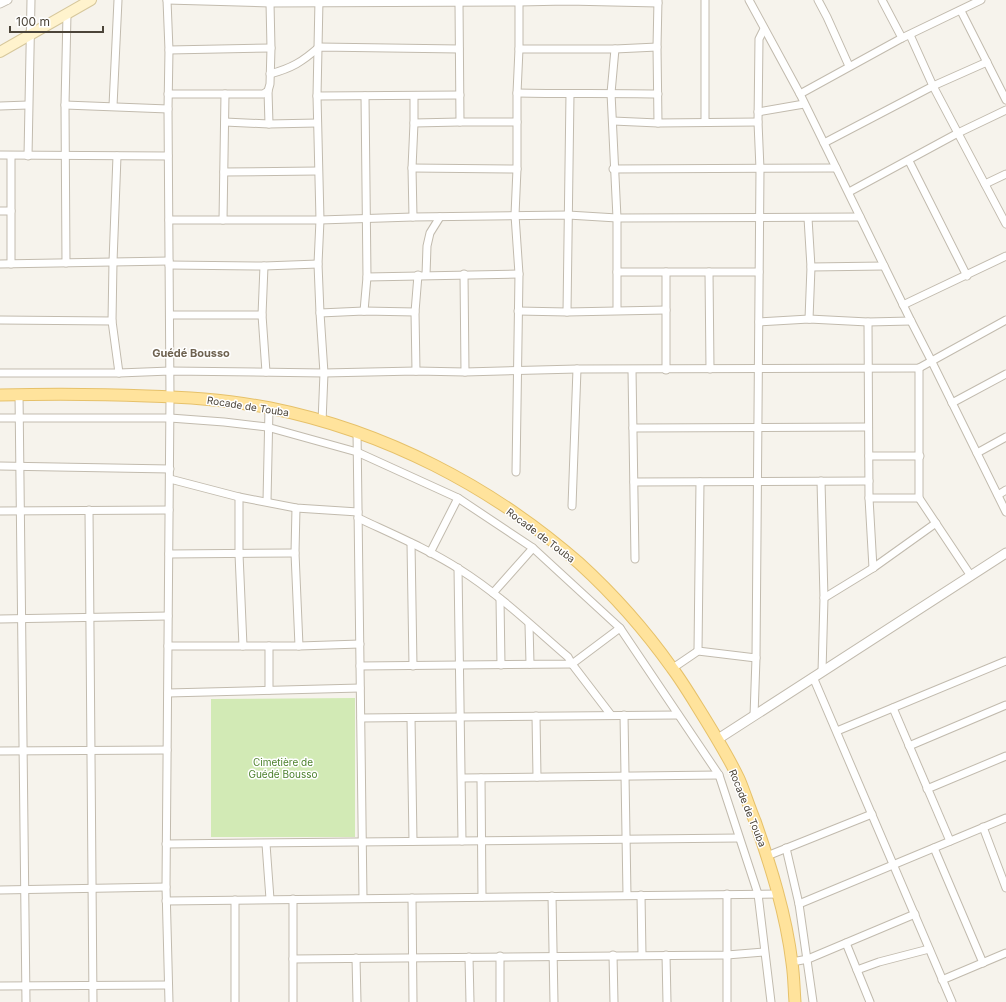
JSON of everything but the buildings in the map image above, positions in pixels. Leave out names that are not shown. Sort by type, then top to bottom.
[{"type":"main road","points":[[0,52],[91,0]]},
{"type":"main road","name":"Rocade de Touba","points":[[0,395],[115,395],[200,398],[268,408],[357,431],[462,480],[520,517],[579,563],[636,623],[673,668],[718,739],[739,780],[767,856],[779,894],[792,962],[795,1002]]},
{"type":"street","points":[[0,4],[8,0]]},
{"type":"street","points":[[28,156],[31,0]]},
{"type":"street","points":[[113,106],[118,0]]},
{"type":"street","points":[[169,1002],[166,901],[170,480],[168,156],[169,50],[167,0],[224,0],[270,3],[319,1],[414,1],[460,3],[567,0],[658,2],[658,123]]},
{"type":"street","points":[[705,0],[706,122]]},
{"type":"street","points":[[749,0],[800,94],[1006,512]]},
{"type":"street","points":[[818,0],[850,66]]},
{"type":"street","points":[[882,0],[902,38]]},
{"type":"street","points":[[800,94],[902,38],[961,11],[981,0]]},
{"type":"street","points":[[319,1],[317,123],[320,220],[318,264],[324,373],[322,422]]},
{"type":"street","points":[[516,472],[519,274],[515,215],[519,1]]},
{"type":"street","points":[[269,124],[268,91],[270,87],[271,48],[270,3]]},
{"type":"street","points":[[460,3],[460,122]]},
{"type":"street","points":[[961,11],[1006,100]]},
{"type":"street","points":[[66,263],[65,105],[67,14]]},
{"type":"street","points":[[754,716],[756,658],[760,218],[758,122],[759,39],[764,29]]},
{"type":"street","points":[[910,35],[934,86],[1006,224]]},
{"type":"street","points":[[270,74],[288,69],[319,47],[460,49]]},
{"type":"street","points":[[519,48],[614,49],[657,47]]},
{"type":"street","points":[[169,50],[271,48]]},
{"type":"street","points":[[614,49],[611,93],[617,218],[617,310]]},
{"type":"street","points":[[824,143],[934,86],[987,62]]},
{"type":"street","points":[[168,94],[263,94],[268,91]]},
{"type":"street","points":[[517,93],[658,94]]},
{"type":"street","points":[[223,220],[225,94]]},
{"type":"street","points":[[567,312],[570,94]]},
{"type":"street","points":[[317,96],[414,97],[460,95]]},
{"type":"street","points":[[364,311],[367,277],[365,96]]},
{"type":"street","points":[[413,216],[412,168],[414,97]]},
{"type":"street","points":[[758,112],[804,104]]},
{"type":"street","points":[[65,105],[168,109]]},
{"type":"street","points":[[0,106],[28,106]]},
{"type":"street","points":[[849,192],[909,161],[958,133],[1006,110]]},
{"type":"street","points":[[613,121],[658,123],[758,122]]},
{"type":"street","points":[[225,122],[269,124],[317,123]]},
{"type":"street","points":[[414,123],[517,122]]},
{"type":"street","points":[[0,155],[168,156]]},
{"type":"street","points":[[11,156],[11,264]]},
{"type":"street","points":[[117,156],[112,262],[112,321],[119,373]]},
{"type":"street","points":[[909,161],[967,276]]},
{"type":"street","points":[[412,168],[517,169]]},
{"type":"street","points":[[614,169],[836,168]]},
{"type":"street","points":[[224,172],[318,171]]},
{"type":"street","points":[[985,184],[1006,174]]},
{"type":"street","points":[[0,211],[11,211]]},
{"type":"street","points":[[169,220],[320,220],[413,216],[440,217],[515,215],[568,215],[617,218],[860,217]]},
{"type":"street","points":[[426,275],[427,246],[430,233],[440,217]]},
{"type":"street","points":[[808,218],[811,267],[809,319]]},
{"type":"street","points":[[903,305],[967,276],[1006,256]]},
{"type":"street","points":[[0,264],[112,262],[264,266],[318,264]]},
{"type":"street","points":[[264,266],[262,314],[266,372]]},
{"type":"street","points":[[811,267],[884,266]]},
{"type":"street","points":[[617,272],[759,272]]},
{"type":"street","points":[[666,272],[666,370]]},
{"type":"street","points":[[709,272],[710,369]]},
{"type":"street","points":[[464,274],[465,372]]},
{"type":"street","points":[[367,277],[519,274]]},
{"type":"street","points":[[416,371],[415,312],[418,275]]},
{"type":"street","points":[[518,311],[567,312],[666,310]]},
{"type":"street","points":[[320,314],[364,311],[415,312]]},
{"type":"street","points":[[170,315],[262,314]]},
{"type":"street","points":[[759,322],[809,319],[868,322],[911,321]]},
{"type":"street","points":[[0,320],[112,321]]},
{"type":"street","points":[[0,373],[119,373],[170,371],[324,373],[416,371],[465,372],[577,369],[666,370],[919,368],[931,360],[1006,320]]},
{"type":"street","points":[[868,322],[869,498],[873,568]]},
{"type":"street","points":[[919,368],[919,498],[972,576]]},
{"type":"street","points":[[572,506],[577,369]]},
{"type":"street","points":[[632,370],[635,559]]},
{"type":"street","points":[[952,403],[1006,374]]},
{"type":"street","points":[[19,394],[26,1002]]},
{"type":"street","points":[[267,501],[268,408]]},
{"type":"street","points":[[0,418],[170,418],[267,427],[357,452],[458,498],[533,548],[620,628],[719,775],[758,894],[771,1002]]},
{"type":"street","points":[[633,428],[868,427]]},
{"type":"street","points":[[357,431],[363,898]]},
{"type":"street","points":[[977,453],[1006,437]]},
{"type":"street","points":[[869,456],[920,456]]},
{"type":"street","points":[[0,466],[170,469]]},
{"type":"street","points":[[170,480],[296,508],[358,515],[430,553],[458,568],[493,593],[568,657],[611,715]]},
{"type":"street","points":[[821,481],[824,598],[822,672]]},
{"type":"street","points":[[634,482],[869,481]]},
{"type":"street","points":[[698,651],[700,482]]},
{"type":"street","points":[[998,495],[1006,490]]},
{"type":"street","points":[[239,496],[239,554],[243,646]]},
{"type":"street","points":[[430,553],[458,498]]},
{"type":"street","points":[[869,498],[919,498]]},
{"type":"street","points":[[296,508],[295,553],[299,646]]},
{"type":"street","points":[[89,510],[93,1002]]},
{"type":"street","points":[[0,511],[169,510]]},
{"type":"street","points":[[824,598],[873,568],[936,523]]},
{"type":"street","points":[[411,543],[413,666]]},
{"type":"street","points":[[493,593],[533,548]]},
{"type":"street","points":[[169,554],[295,553]]},
{"type":"street","points":[[718,739],[1006,553]]},
{"type":"street","points":[[458,568],[462,841]]},
{"type":"street","points":[[500,599],[501,664]]},
{"type":"street","points":[[0,619],[168,616]]},
{"type":"street","points":[[530,624],[530,664]]},
{"type":"street","points":[[360,666],[572,664],[620,628]]},
{"type":"street","points":[[168,646],[299,646],[360,644]]},
{"type":"street","points":[[269,646],[269,690]]},
{"type":"street","points":[[673,668],[698,651],[756,658]]},
{"type":"street","points":[[837,731],[1006,661]]},
{"type":"street","points":[[813,677],[952,1002]]},
{"type":"street","points":[[168,693],[360,688]]},
{"type":"street","points":[[909,746],[1006,705]]},
{"type":"street","points":[[893,708],[950,841]]},
{"type":"street","points":[[624,715],[627,895]]},
{"type":"street","points":[[361,718],[678,715]]},
{"type":"street","points":[[536,716],[537,777]]},
{"type":"street","points":[[411,718],[413,841]]},
{"type":"street","points":[[0,751],[167,750]]},
{"type":"street","points":[[928,789],[1006,756]]},
{"type":"street","points":[[462,778],[719,775]]},
{"type":"street","points":[[480,778],[482,897]]},
{"type":"street","points":[[767,856],[872,814]]},
{"type":"street","points":[[799,904],[1006,818]]},
{"type":"street","points":[[984,827],[1004,877],[1006,888]]},
{"type":"street","points":[[166,844],[739,838]]},
{"type":"street","points":[[266,844],[270,899]]},
{"type":"street","points":[[786,848],[799,904],[813,1002]]},
{"type":"street","points":[[934,848],[983,963]]},
{"type":"street","points":[[0,890],[166,887]]},
{"type":"street","points":[[727,894],[727,1002]]},
{"type":"street","points":[[166,901],[779,894]]},
{"type":"street","points":[[641,895],[642,955]]},
{"type":"street","points":[[552,896],[554,1002]]},
{"type":"street","points":[[412,898],[413,1002]]},
{"type":"street","points":[[293,899],[293,1002]]},
{"type":"street","points":[[234,900],[235,1002]]},
{"type":"street","points":[[792,962],[808,959],[915,914]]},
{"type":"street","points":[[846,943],[870,1002]]},
{"type":"street","points":[[857,970],[879,962],[929,949]]},
{"type":"street","points":[[293,959],[727,955],[764,952]]},
{"type":"street","points":[[942,980],[1006,953]]},
{"type":"street","points":[[613,955],[614,1002]]},
{"type":"street","points":[[666,955],[667,1002]]},
{"type":"street","points":[[500,956],[500,1002]]},
{"type":"street","points":[[469,957],[470,1002]]},
{"type":"street","points":[[356,958],[357,1002]]},
{"type":"street","points":[[0,986],[168,984]]},
{"type":"green space","name":"Cimetière de Guédé Bousso","points":[[355,698],[355,837],[211,837],[211,699]]},
{"type":"district","name":"Guédé Bousso","points":[[191,353]]}]
